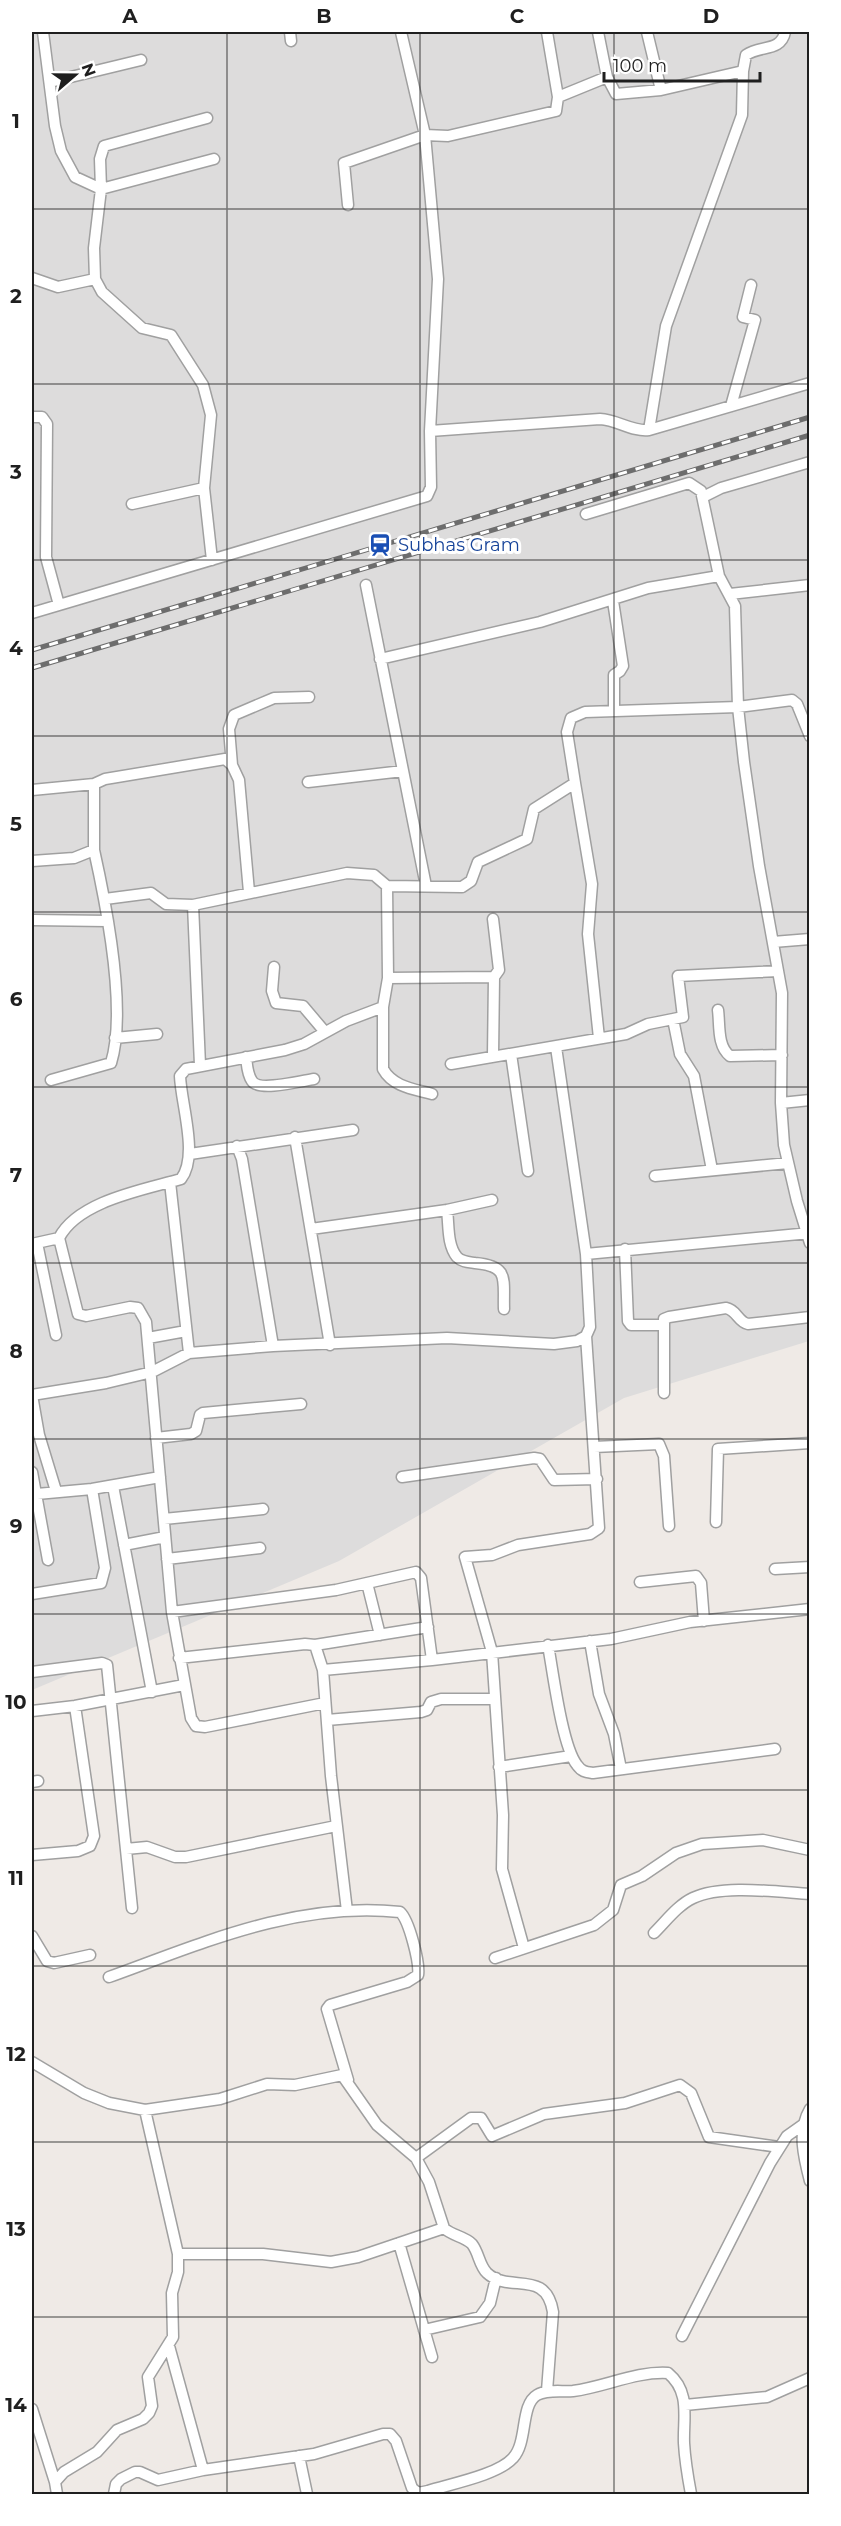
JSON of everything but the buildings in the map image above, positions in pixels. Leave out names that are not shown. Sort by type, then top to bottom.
[{"type":"street","points":[[43,32],[55,126],[61,151],[75,177],[101,189],[214,159]]},
{"type":"street","points":[[32,614],[427,496],[431,487],[430,431],[438,279],[425,135],[401,32]]},
{"type":"street","points":[[348,205],[344,163],[425,135],[448,136],[556,111],[558,98],[547,32]]},
{"type":"street","points":[[598,32],[607,77],[616,94],[661,90],[743,71]]},
{"type":"street","points":[[647,32],[661,90]]},
{"type":"street","points":[[649,430],[666,326],[742,115],[743,71],[746,55],[752,50],[777,46],[785,32]]},
{"type":"street","points":[[50,82],[141,60]]},
{"type":"street","points":[[558,98],[607,77]]},
{"type":"street","points":[[207,118],[104,146],[100,159],[101,189],[94,248],[95,279],[102,292],[142,328],[171,335],[203,385],[212,415],[204,488],[212,560]]},
{"type":"street","points":[[32,278],[58,287],[95,279]]},
{"type":"street","points":[[731,406],[755,320],[743,316],[752,285]]},
{"type":"street","points":[[430,431],[600,419],[611,419],[640,431],[649,430],[810,383]]},
{"type":"street","points":[[32,417],[42,417],[47,424],[46,557],[59,605]]},
{"type":"street","points":[[703,498],[722,488],[810,462]]},
{"type":"street","points":[[586,514],[689,483],[697,486],[703,498],[719,576],[735,606],[738,707],[759,866],[782,993],[781,1103],[788,1163],[809,1236],[625,1249],[586,1254]]},
{"type":"street","points":[[132,504],[204,488]]},
{"type":"street","points":[[380,659],[540,622],[613,601],[648,588],[719,576]]},
{"type":"street","points":[[366,585],[426,886]]},
{"type":"street","points":[[730,594],[810,585]]},
{"type":"street","points":[[613,601],[623,666],[614,675],[614,711]]},
{"type":"street","points":[[249,892],[239,780],[232,765],[229,729],[234,715],[274,698],[309,698]]},
{"type":"street","points":[[599,1038],[588,934],[592,884],[567,732],[571,718],[585,712],[738,707],[792,700],[797,704],[810,736]]},
{"type":"street","points":[[32,790],[94,784],[105,779],[215,759],[225,759],[232,765]]},
{"type":"street","points":[[308,782],[403,771]]},
{"type":"street","points":[[105,899],[151,893],[166,904],[194,905],[347,873],[374,874],[387,886],[462,887],[471,881],[478,862],[527,839],[534,809],[575,783]]},
{"type":"street","points":[[51,1080],[111,1063],[115,1038],[117,1009],[108,921],[94,850],[94,784]]},
{"type":"street","points":[[32,861],[74,858],[94,850]]},
{"type":"street","points":[[387,886],[388,978],[383,1007],[383,1069],[387,1077],[400,1086],[432,1094]]},
{"type":"street","points":[[194,905],[200,1065]]},
{"type":"street","points":[[493,919],[499,970],[494,977],[493,1056]]},
{"type":"street","points":[[33,920],[108,921]]},
{"type":"street","points":[[773,942],[810,939]]},
{"type":"street","points":[[274,968],[272,991],[276,1003],[303,1006],[325,1032]]},
{"type":"street","points":[[451,1064],[626,1034],[648,1024],[683,1017],[678,976],[778,971]]},
{"type":"street","points":[[388,978],[494,977]]},
{"type":"street","points":[[325,1704],[205,1726],[196,1726],[191,1718],[172,1612],[146,1322],[138,1308],[130,1307],[86,1316],[78,1314],[59,1238],[66,1224],[80,1213],[181,1179],[186,1173],[190,1154],[180,1076],[186,1069],[285,1050],[304,1044],[325,1032],[383,1007]]},
{"type":"street","points":[[718,1010],[721,1045],[730,1056],[782,1055]]},
{"type":"street","points":[[673,1019],[680,1054],[694,1076],[712,1170]]},
{"type":"street","points":[[115,1038],[157,1034]]},
{"type":"street","points":[[524,1948],[502,1869],[503,1831],[492,1652],[465,1557],[492,1555],[518,1545],[596,1532],[599,1522],[586,1336],[590,1327],[586,1254],[556,1047]]},
{"type":"street","points":[[512,1054],[528,1171]]},
{"type":"street","points":[[246,1057],[251,1080],[256,1085],[269,1086],[314,1079]]},
{"type":"street","points":[[781,1103],[810,1100]]},
{"type":"street","points":[[190,1154],[353,1130]]},
{"type":"street","points":[[295,1137],[330,1345]]},
{"type":"street","points":[[237,1146],[242,1160],[273,1346]]},
{"type":"street","points":[[655,1176],[788,1163]]},
{"type":"street","points":[[170,1182],[189,1353]]},
{"type":"street","points":[[311,1229],[447,1210],[492,1200]]},
{"type":"street","points":[[447,1210],[451,1246],[456,1256],[463,1262],[493,1264],[499,1269],[503,1278],[504,1309]]},
{"type":"street","points":[[56,1335],[34,1244],[59,1238]]},
{"type":"street","points":[[625,1249],[628,1321],[632,1325],[664,1325]]},
{"type":"street","points":[[663,1393],[664,1319],[726,1308],[732,1309],[743,1323],[748,1324],[810,1317]]},
{"type":"street","points":[[148,1338],[186,1331]]},
{"type":"street","points":[[56,1491],[39,1435],[32,1395],[106,1383],[152,1372],[189,1353],[273,1346],[472,1337],[554,1344],[577,1341],[586,1336]]},
{"type":"street","points":[[156,1438],[191,1434],[196,1431],[200,1415],[203,1413],[301,1404]]},
{"type":"street","points":[[32,1448],[39,1435]]},
{"type":"street","points":[[716,1522],[718,1449],[810,1443]]},
{"type":"street","points":[[594,1447],[659,1444],[664,1456],[669,1526]]},
{"type":"street","points":[[402,1477],[534,1458],[540,1459],[554,1480],[597,1479]]},
{"type":"street","points":[[32,1472],[48,1560]]},
{"type":"street","points":[[37,1494],[92,1489],[160,1477]]},
{"type":"street","points":[[113,1486],[152,1692]]},
{"type":"street","points":[[32,1594],[101,1582],[105,1568],[92,1489]]},
{"type":"street","points":[[164,1519],[263,1509]]},
{"type":"street","points":[[124,1545],[165,1537]]},
{"type":"street","points":[[167,1559],[260,1548]]},
{"type":"street","points":[[775,1569],[810,1567]]},
{"type":"street","points":[[172,1612],[336,1590],[416,1572],[422,1578],[432,1660]]},
{"type":"street","points":[[640,1582],[696,1576],[701,1583],[704,1621]]},
{"type":"street","points":[[367,1583],[380,1635]]},
{"type":"street","points":[[323,1670],[432,1660],[590,1641],[704,1621],[810,1609]]},
{"type":"street","points":[[179,1658],[305,1644],[315,1645],[428,1627]]},
{"type":"street","points":[[590,1641],[599,1694],[614,1734],[621,1769]]},
{"type":"street","points":[[315,1645],[320,1653],[323,1670],[336,1826],[347,1911]]},
{"type":"street","points":[[548,1645],[572,1756],[584,1772],[775,1749]]},
{"type":"street","points":[[32,1672],[102,1663],[107,1665],[132,1908]]},
{"type":"street","points":[[32,1712],[111,1700],[184,1685]]},
{"type":"street","points":[[327,1720],[421,1712],[427,1710],[431,1702],[441,1699],[494,1699]]},
{"type":"street","points":[[32,1855],[78,1851],[90,1846],[94,1836],[75,1706]]},
{"type":"street","points":[[499,1767],[572,1756]]},
{"type":"street","points":[[126,1849],[147,1847],[175,1857],[186,1857],[336,1826]]},
{"type":"street","points":[[495,1958],[594,1925],[613,1910],[621,1885],[642,1876],[691,1846],[746,1839],[763,1840],[810,1850]]},
{"type":"street","points":[[654,1933],[684,1904],[703,1894],[744,1891],[810,1894]]},
{"type":"street","points":[[109,1977],[234,1930],[308,1915],[347,1911],[400,1912],[406,1921],[419,1968],[418,1975],[407,1982],[330,2006],[327,2009],[348,2080]]},
{"type":"street","points":[[32,1936],[39,1944],[47,1961],[54,1963],[90,1955]]},
{"type":"street","points":[[32,2062],[84,2093],[109,2103],[145,2110],[220,2099],[267,2084],[295,2085],[342,2074],[377,2125],[416,2158],[429,2182],[444,2228],[472,2244],[487,2273],[496,2278],[534,2285],[544,2291],[551,2301],[553,2312],[547,2391]]},
{"type":"street","points":[[416,2158],[471,2118],[481,2118],[492,2136],[544,2114],[625,2103],[680,2085],[692,2093],[709,2137],[779,2147]]},
{"type":"street","points":[[810,2109],[804,2124],[804,2156],[810,2181]]},
{"type":"street","points":[[55,2482],[64,2472],[97,2452],[117,2430],[149,2413],[152,2406],[147,2377],[173,2337],[172,2293],[178,2272],[178,2254],[145,2110]]},
{"type":"street","points":[[682,2336],[779,2147],[788,2136],[804,2124]]},
{"type":"street","points":[[178,2254],[263,2254],[331,2262],[358,2257],[444,2228]]},
{"type":"street","points":[[399,2243],[432,2357]]},
{"type":"street","points":[[424,2330],[480,2317],[490,2303],[496,2278]]},
{"type":"street","points":[[169,2346],[203,2470]]},
{"type":"street","points":[[114,2494],[116,2484],[135,2472],[158,2480],[203,2470],[299,2457],[390,2434],[396,2441],[412,2488],[418,2493],[428,2491],[499,2468],[512,2460],[522,2443],[529,2403],[536,2395],[547,2391],[574,2391],[641,2375],[668,2373],[682,2390],[685,2405],[684,2444],[691,2494]]},
{"type":"street","points":[[685,2405],[766,2397],[810,2378]]},
{"type":"street","points":[[32,2409],[57,2494]]},
{"type":"street","points":[[299,2457],[307,2494]]},
{"type":"shaded area","points":[[32,32],[809,32],[809,1341],[624,1398],[339,1561],[32,1690]]},
{"type":"railway","points":[[32,650],[810,417]]},
{"type":"railway","points":[[32,668],[810,435]]},
{"type":"place","name":"Subhas Gram","points":[[380,545]]}]
